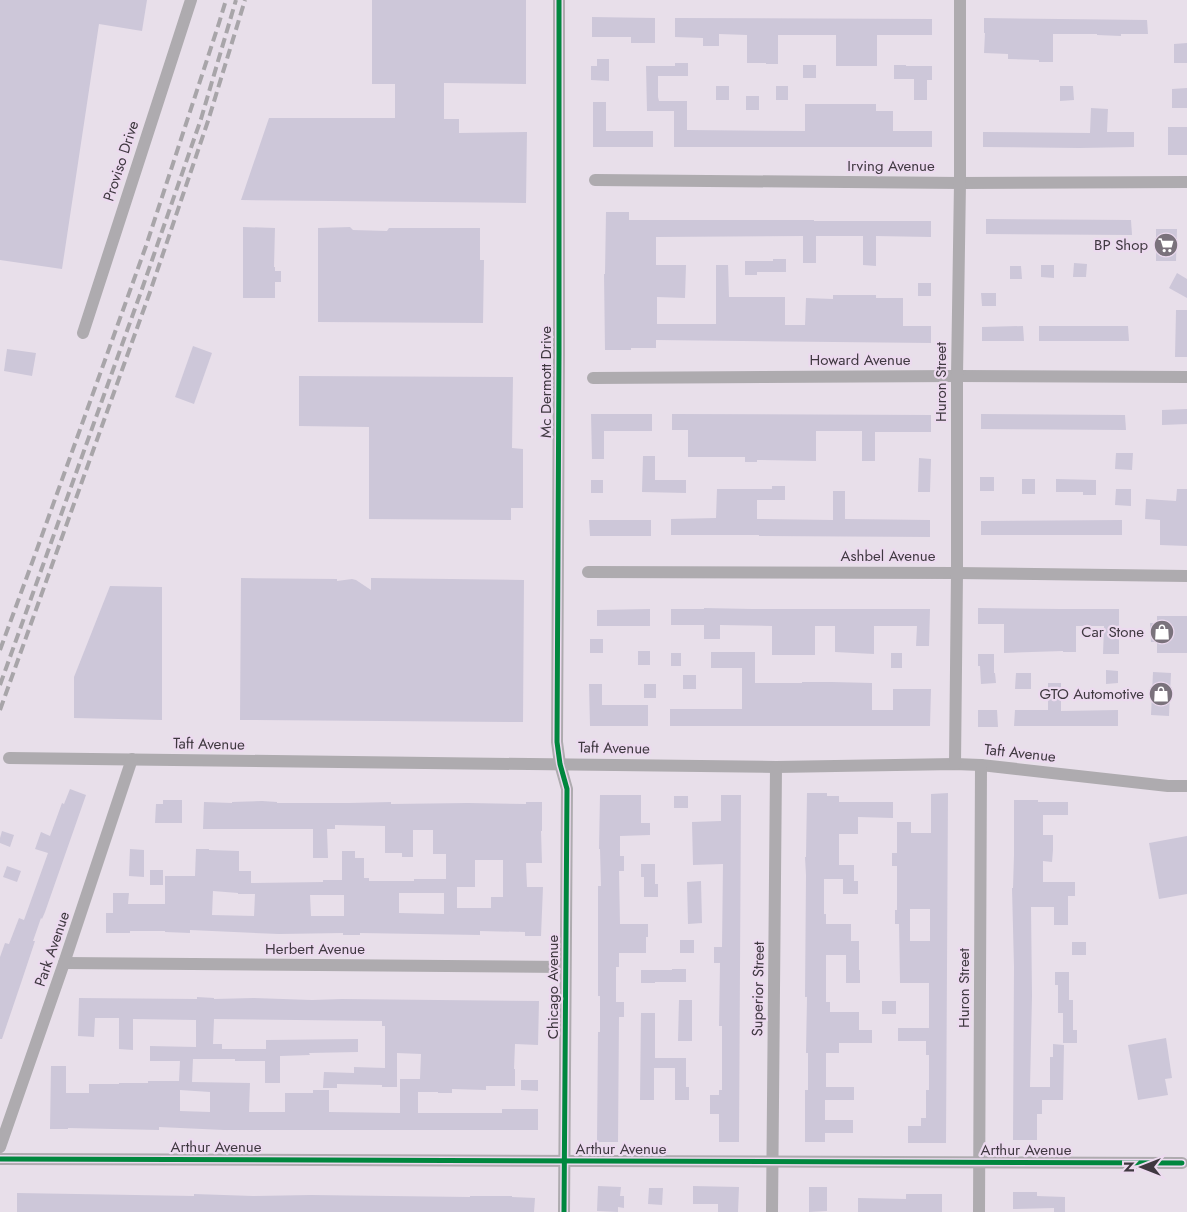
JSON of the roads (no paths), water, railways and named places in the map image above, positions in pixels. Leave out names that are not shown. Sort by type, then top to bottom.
[{"type":"street","name":"Proviso Drive","points":[[83,333],[191,0]]},
{"type":"street","name":"Mc Dermott Drive","points":[[559,0],[560,353],[557,742],[560,764]]},
{"type":"street","name":"Huron Street","points":[[956,764],[956,376],[960,182],[960,0]]},
{"type":"street","name":"Irving Avenue","points":[[595,180],[1187,182]]},
{"type":"street","name":"Howard Avenue","points":[[593,378],[1187,377]]},
{"type":"street","name":"Ashbel Avenue","points":[[588,572],[957,572],[1187,576]]},
{"type":"street","name":"Taft Avenue","points":[[9,758],[776,767],[956,764],[1187,786]]},
{"type":"street","name":"Park Avenue","points":[[0,1148],[132,760]]},
{"type":"street","name":"Chicago Avenue","points":[[560,764],[566,789],[564,1212]]},
{"type":"street","name":"Huron Street","points":[[979,1212],[981,765]]},
{"type":"street","name":"Superior Street","points":[[772,1212],[776,767]]},
{"type":"street","name":"Herbert Avenue","points":[[64,963],[565,967]]},
{"type":"street","name":"Arthur Avenue","points":[[0,1159],[1182,1163]]},
{"type":"railway","points":[[0,650],[146,246],[226,0]]},
{"type":"railway","points":[[0,685],[201,119],[236,0]]},
{"type":"railway","points":[[0,710],[150,292],[208,121],[245,0]]},
{"type":"place","name":"BP Shop","points":[[1166,245]]},
{"type":"place","name":"Car Stone","points":[[1162,632]]},
{"type":"place","name":"GTO Automotive","points":[[1161,694]]}]
